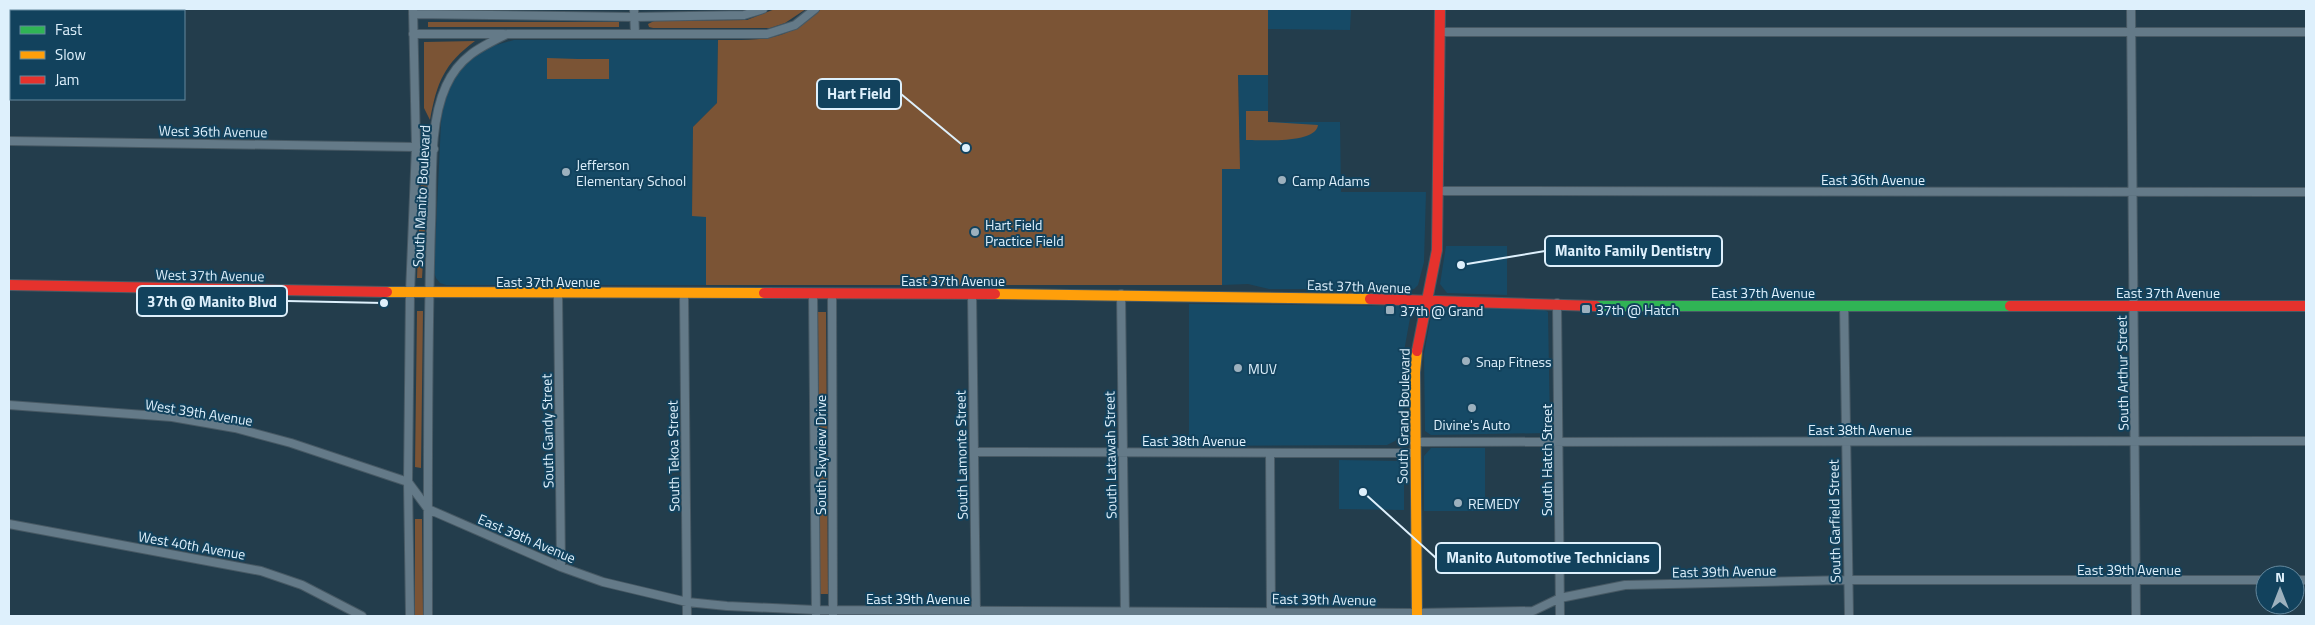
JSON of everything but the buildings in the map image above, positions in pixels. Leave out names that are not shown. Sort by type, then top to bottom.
[{"type":"street","points":[[413,11],[744,16],[763,9]]},
{"type":"street","name":"South Manito Boulevard","points":[[428,616],[429,294],[434,149],[439,108],[445,87],[455,69],[476,49],[507,34],[767,34],[795,25],[815,9]]},
{"type":"street","name":"South Grand Boulevard","points":[[1417,615],[1414,447],[1415,372],[1419,335],[1437,250],[1440,9]]},
{"type":"street","name":"South Arthur Street","points":[[2132,9],[2136,616]]},
{"type":"street","name":"South Manito Boulevard","points":[[410,616],[408,482],[410,293],[416,147],[413,11]]},
{"type":"street","points":[[634,13],[635,34]]},
{"type":"street","points":[[1440,32],[2306,32]]},
{"type":"street","points":[[413,34],[507,34]]},
{"type":"street","name":"West 36th Avenue","points":[[9,141],[416,147]]},
{"type":"street","points":[[416,147],[434,149]]},
{"type":"street","name":"East 36th Avenue","points":[[1439,191],[2306,192]]},
{"type":"street","name":"West 37th Avenue","points":[[9,285],[410,293]]},
{"type":"street","name":"East 37th Avenue","points":[[410,293],[558,295],[1121,294],[1427,302],[1557,303],[1601,306],[2306,306]]},
{"type":"street","name":"South Skyview Drive","points":[[814,294],[816,613]]},
{"type":"street","name":"South Skyview Drive","points":[[832,294],[833,613]]},
{"type":"street","name":"South Lamonte Street","points":[[972,294],[976,613]]},
{"type":"street","name":"South Latawah Street","points":[[1121,294],[1124,613]]},
{"type":"street","name":"South Gandy Street","points":[[558,295],[561,567]]},
{"type":"street","name":"South Tekoa Street","points":[[684,295],[687,616]]},
{"type":"street","name":"South Hatch Street","points":[[1557,303],[1560,616]]},
{"type":"street","name":"South Garfield Street","points":[[1844,306],[1849,616]]},
{"type":"street","name":"West 39th Avenue","points":[[9,405],[172,417],[235,428],[291,443],[408,482]]},
{"type":"street","name":"East 38th Avenue","points":[[974,452],[1270,452],[1558,442],[2306,441]]},
{"type":"street","points":[[1270,452],[1271,614]]},
{"type":"street","name":"East 39th Avenue","points":[[408,482],[428,509],[561,567],[603,582],[687,602],[816,613],[1417,615],[1533,611],[1560,598],[1625,585],[1848,580],[2136,582],[2255,580]]},
{"type":"street","name":"West 40th Avenue","points":[[9,524],[261,571],[302,585],[362,616]]},
{"type":"shaded area","points":[[775,9],[806,9],[785,23],[770,28],[653,28],[649,27],[648,24],[654,21],[747,20]]},
{"type":"shaded area","points":[[821,9],[1268,9],[1268,75],[1238,75],[1240,169],[1222,169],[1222,285],[706,285],[706,217],[692,216],[693,127],[717,103],[718,40],[749,40],[774,37],[797,28]]},
{"type":"shaded area","points":[[1268,9],[1351,9],[1350,30],[1268,29]]},
{"type":"shaded area","points":[[428,22],[619,22],[619,27],[428,27]]},
{"type":"shaded area","name":"Jefferson Elementary School","points":[[514,40],[718,40],[717,103],[693,127],[692,216],[706,216],[706,285],[446,285],[440,283],[436,278],[434,272],[441,123],[447,92],[455,76],[470,59],[489,47]]},
{"type":"shaded area","points":[[475,41],[464,49],[449,66],[439,84],[430,120],[424,108],[424,42]]},
{"type":"shaded area","points":[[547,58],[578,59],[578,79],[547,79]]},
{"type":"shaded area","points":[[578,59],[609,59],[609,79],[578,79]]},
{"type":"shaded area","name":"Camp Adams","points":[[1238,75],[1268,75],[1268,122],[1340,122],[1341,192],[1426,192],[1424,262],[1418,285],[1414,289],[1269,289],[1248,284],[1222,285],[1222,169],[1240,169]]},
{"type":"shaded area","points":[[1246,111],[1268,111],[1268,122],[1318,125],[1315,131],[1298,138],[1286,140],[1246,140]]},
{"type":"shaded area","points":[[422,160],[429,160],[422,278],[417,278]]},
{"type":"shaded area","points":[[1446,246],[1507,246],[1507,295],[1447,293],[1440,284]]},
{"type":"shaded area","points":[[1189,304],[1399,306],[1404,308],[1410,318],[1403,357],[1403,423],[1401,434],[1395,441],[1387,445],[1189,446]]},
{"type":"shaded area","points":[[1442,308],[1541,308],[1548,312],[1550,428],[1547,433],[1431,435],[1425,431],[1424,354],[1431,316],[1434,311]]},
{"type":"shaded area","points":[[417,311],[423,311],[421,468],[415,467]]},
{"type":"shaded area","points":[[818,312],[826,312],[828,594],[820,594]]},
{"type":"shaded area","points":[[1431,448],[1485,448],[1485,511],[1424,511],[1424,456]]},
{"type":"shaded area","points":[[1339,460],[1399,461],[1404,468],[1404,510],[1339,509]]},
{"type":"shaded area","points":[[415,519],[422,519],[423,616],[415,616]]},
{"type":"traffic: fast","points":[[1596,306],[2010,306]]},
{"type":"traffic: slow","points":[[387,292],[764,293]]},
{"type":"traffic: slow","points":[[995,294],[1370,299]]},
{"type":"traffic: slow","points":[[1417,351],[1415,372],[1417,616]]},
{"type":"traffic: jam","points":[[1417,351],[1437,250],[1440,9]]},
{"type":"traffic: jam","points":[[9,285],[387,292]]},
{"type":"traffic: jam","points":[[764,293],[995,294]]},
{"type":"traffic: jam","points":[[1370,299],[1596,306]]},
{"type":"traffic: jam","points":[[2010,306],[2306,306]]},
{"type":"place","name":"Hart Field","points":[[966,148]]},
{"type":"place","name":"Jefferson Elementary School","points":[[566,172]]},
{"type":"place","name":"Camp Adams","points":[[1282,180]]},
{"type":"place","name":"Hart Field Practice Field","points":[[975,232]]},
{"type":"place","name":"Manito Family Dentistry","points":[[1461,265]]},
{"type":"place","name":"37th @ Manito Blvd","points":[[384,303]]},
{"type":"place","name":"37th @ Hatch","points":[[1586,309]]},
{"type":"place","name":"37th @ Grand","points":[[1390,310]]},
{"type":"place","name":"Snap Fitness","points":[[1466,361]]},
{"type":"place","name":"MUV","points":[[1238,368]]},
{"type":"place","name":"Divine's Auto","points":[[1472,408]]},
{"type":"place","name":"Manito Automotive Technicians","points":[[1363,492]]},
{"type":"place","name":"REMEDY","points":[[1458,503]]}]
